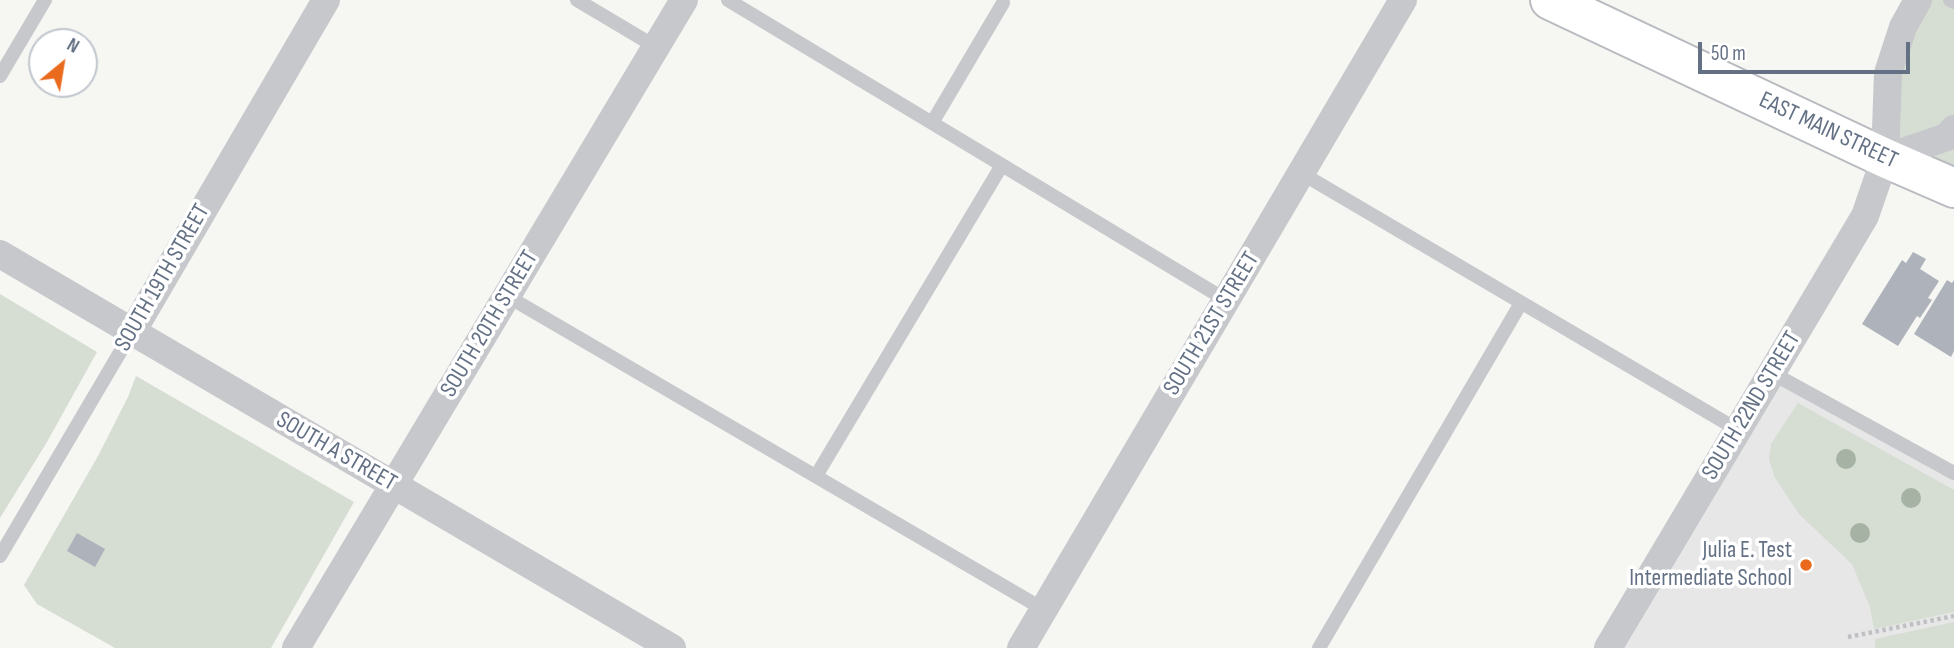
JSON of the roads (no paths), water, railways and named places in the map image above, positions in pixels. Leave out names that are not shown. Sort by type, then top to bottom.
[{"type":"main road","name":"EAST MAIN STREET","points":[[1550,0],[1954,188]]},
{"type":"street","name":"SOUTH 19TH STREET","points":[[132,332],[326,0]]},
{"type":"street","name":"SOUTH 20TH STREET","points":[[296,648],[684,0]]},
{"type":"street","name":"SOUTH 21ST STREET","points":[[1021,648],[1403,0]]},
{"type":"street","name":"SOUTH 22ND STREET","points":[[1608,648],[1865,216],[1885,158],[1888,74],[1903,27],[1919,0]]},
{"type":"street","points":[[1885,158],[1947,137],[1954,129]]},
{"type":"street","name":"SOUTH A STREET","points":[[0,254],[672,648]]},
{"type":"lane","points":[[0,76],[45,0]]},
{"type":"lane","points":[[577,0],[656,47]]},
{"type":"lane","points":[[728,0],[1226,300]]},
{"type":"lane","points":[[932,123],[1003,4]]},
{"type":"lane","points":[[816,477],[1002,165]]},
{"type":"lane","points":[[1301,173],[1738,430]]},
{"type":"lane","points":[[508,296],[1043,609]]},
{"type":"lane","points":[[1320,648],[1521,303]]},
{"type":"lane","name":"SOUTH 19TH STREET","points":[[0,556],[132,332]]},
{"type":"lane","points":[[1772,373],[1954,473]]},
{"type":"place","name":"Julia E. Test Intermediate School","points":[[1806,565]]}]
